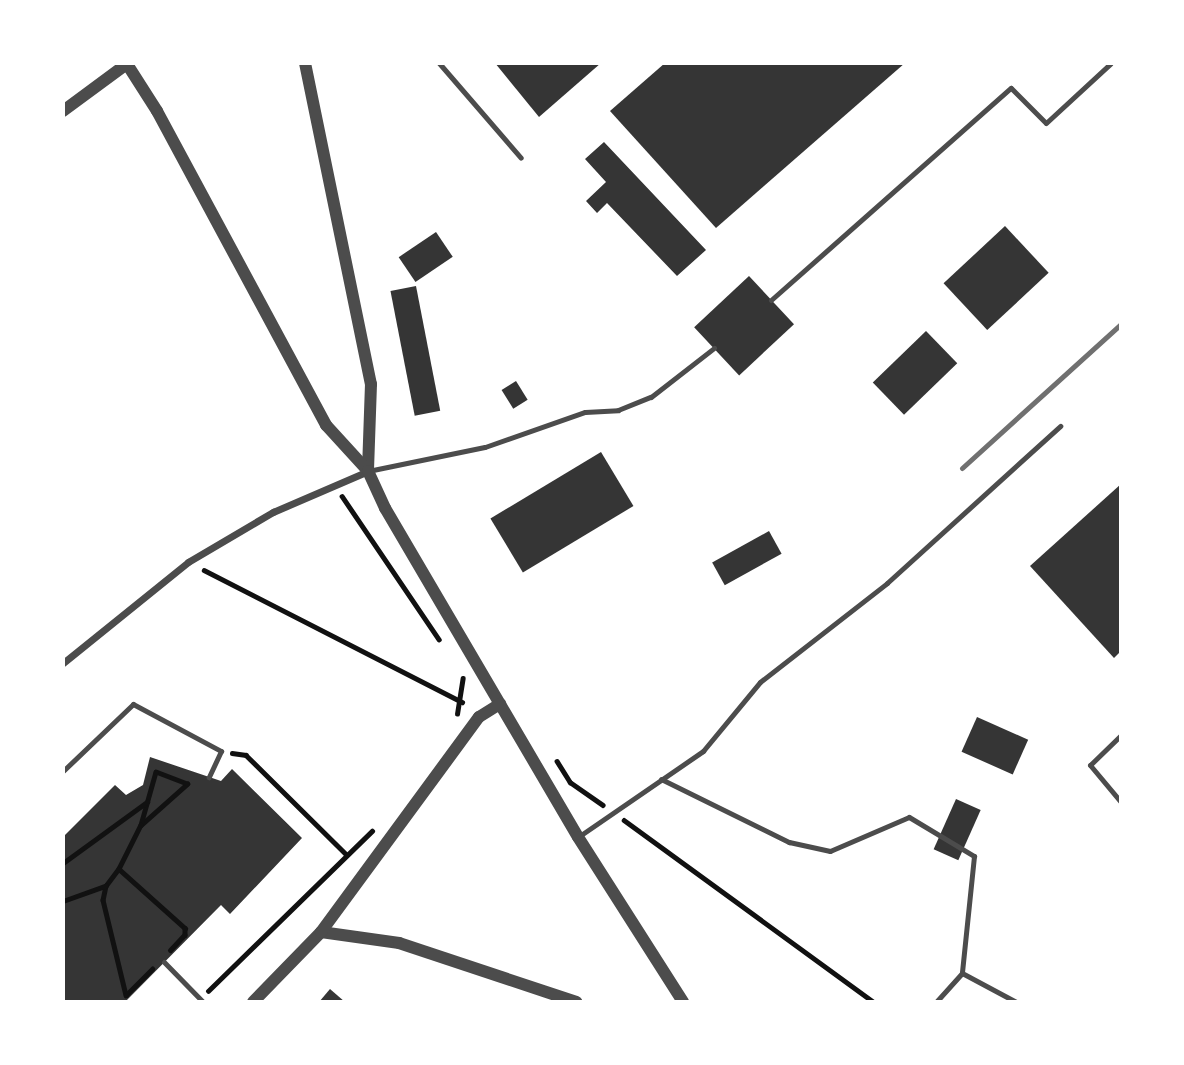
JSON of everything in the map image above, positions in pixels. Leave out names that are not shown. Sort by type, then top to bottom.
[{"type":"street","points":[[63,111],[127,63],[157,111],[326,425],[368,471],[384,508],[578,837],[683,1002]]},
{"type":"street","points":[[305,63],[371,384],[368,471]]},
{"type":"street","points":[[63,663],[188,562],[273,512],[368,471]]},
{"type":"street","points":[[253,1002],[321,932],[479,718],[500,704]]},
{"type":"street","points":[[321,932],[399,943],[576,1002]]},
{"type":"lane","points":[[439,63],[521,158]]},
{"type":"lane","points":[[771,300],[1011,88],[1046,123],[1111,63]]},
{"type":"lane","points":[[368,471],[485,447],[585,412],[618,410],[652,397],[714,348]]},
{"type":"lane","points":[[578,837],[616,814],[703,751],[760,682],[887,583],[1060,426]]},
{"type":"lane","points":[[63,771],[133,704],[221,751],[209,777]]},
{"type":"lane","points":[[1121,734],[1090,765],[1121,802]]},
{"type":"lane","points":[[661,779],[789,842],[830,851],[909,817],[974,856],[962,973],[936,1002]]},
{"type":"lane","points":[[165,959],[201,1000]]},
{"type":"lane","points":[[962,973],[1016,1002]]},
{"type":"path","points":[[330,488],[348,500],[389,570],[445,648]]},
{"type":"path","points":[[188,562],[462,702]]},
{"type":"path","points":[[454,724],[465,686],[461,670]]},
{"type":"path","points":[[465,686],[485,676]]},
{"type":"path","points":[[221,751],[246,755],[347,855]]},
{"type":"path","points":[[556,760],[570,782],[874,1002]]},
{"type":"path","points":[[141,825],[187,784],[156,772],[141,825],[119,869],[106,886],[103,900],[127,995],[156,965]]},
{"type":"path","points":[[63,863],[148,802]]},
{"type":"path","points":[[201,1000],[377,825]]},
{"type":"path","points":[[119,869],[185,928],[185,935],[165,959]]},
{"type":"path","points":[[63,901],[106,886]]},
{"type":"building","points":[[495,63],[601,63],[539,117]]},
{"type":"building","points":[[665,63],[905,63],[716,228],[610,111]]},
{"type":"building","points":[[604,142],[706,250],[677,276],[607,203],[597,213],[586,201],[606,182],[585,159]]},
{"type":"building","points":[[1005,226],[1049,273],[987,330],[944,283]]},
{"type":"building","points":[[436,232],[453,257],[415,282],[399,257]]},
{"type":"building","points":[[749,276],[794,324],[739,375],[694,327]]},
{"type":"building","points":[[416,286],[440,411],[415,416],[390,291]]},
{"type":"building","points":[[926,331],[957,363],[904,415],[873,382]]},
{"type":"building","points":[[516,381],[528,400],[513,409],[502,390]]},
{"type":"building","points":[[601,452],[633,506],[523,572],[490,518]]},
{"type":"building","points":[[1121,484],[1121,651],[1114,658],[1030,566]]},
{"type":"building","points":[[769,531],[782,554],[725,585],[712,563]]},
{"type":"building","points":[[977,717],[1028,740],[1013,774],[962,752]]},
{"type":"building","points":[[150,757],[221,781],[232,769],[302,838],[230,914],[221,905],[125,1002],[63,1002],[63,837],[115,785],[126,795],[143,785]]},
{"type":"building","points":[[956,799],[981,810],[958,860],[934,849]]},
{"type":"building","points":[[330,989],[345,1002],[319,1002]]},
{"type":"railway","points":[[962,468],[1121,324]]}]
